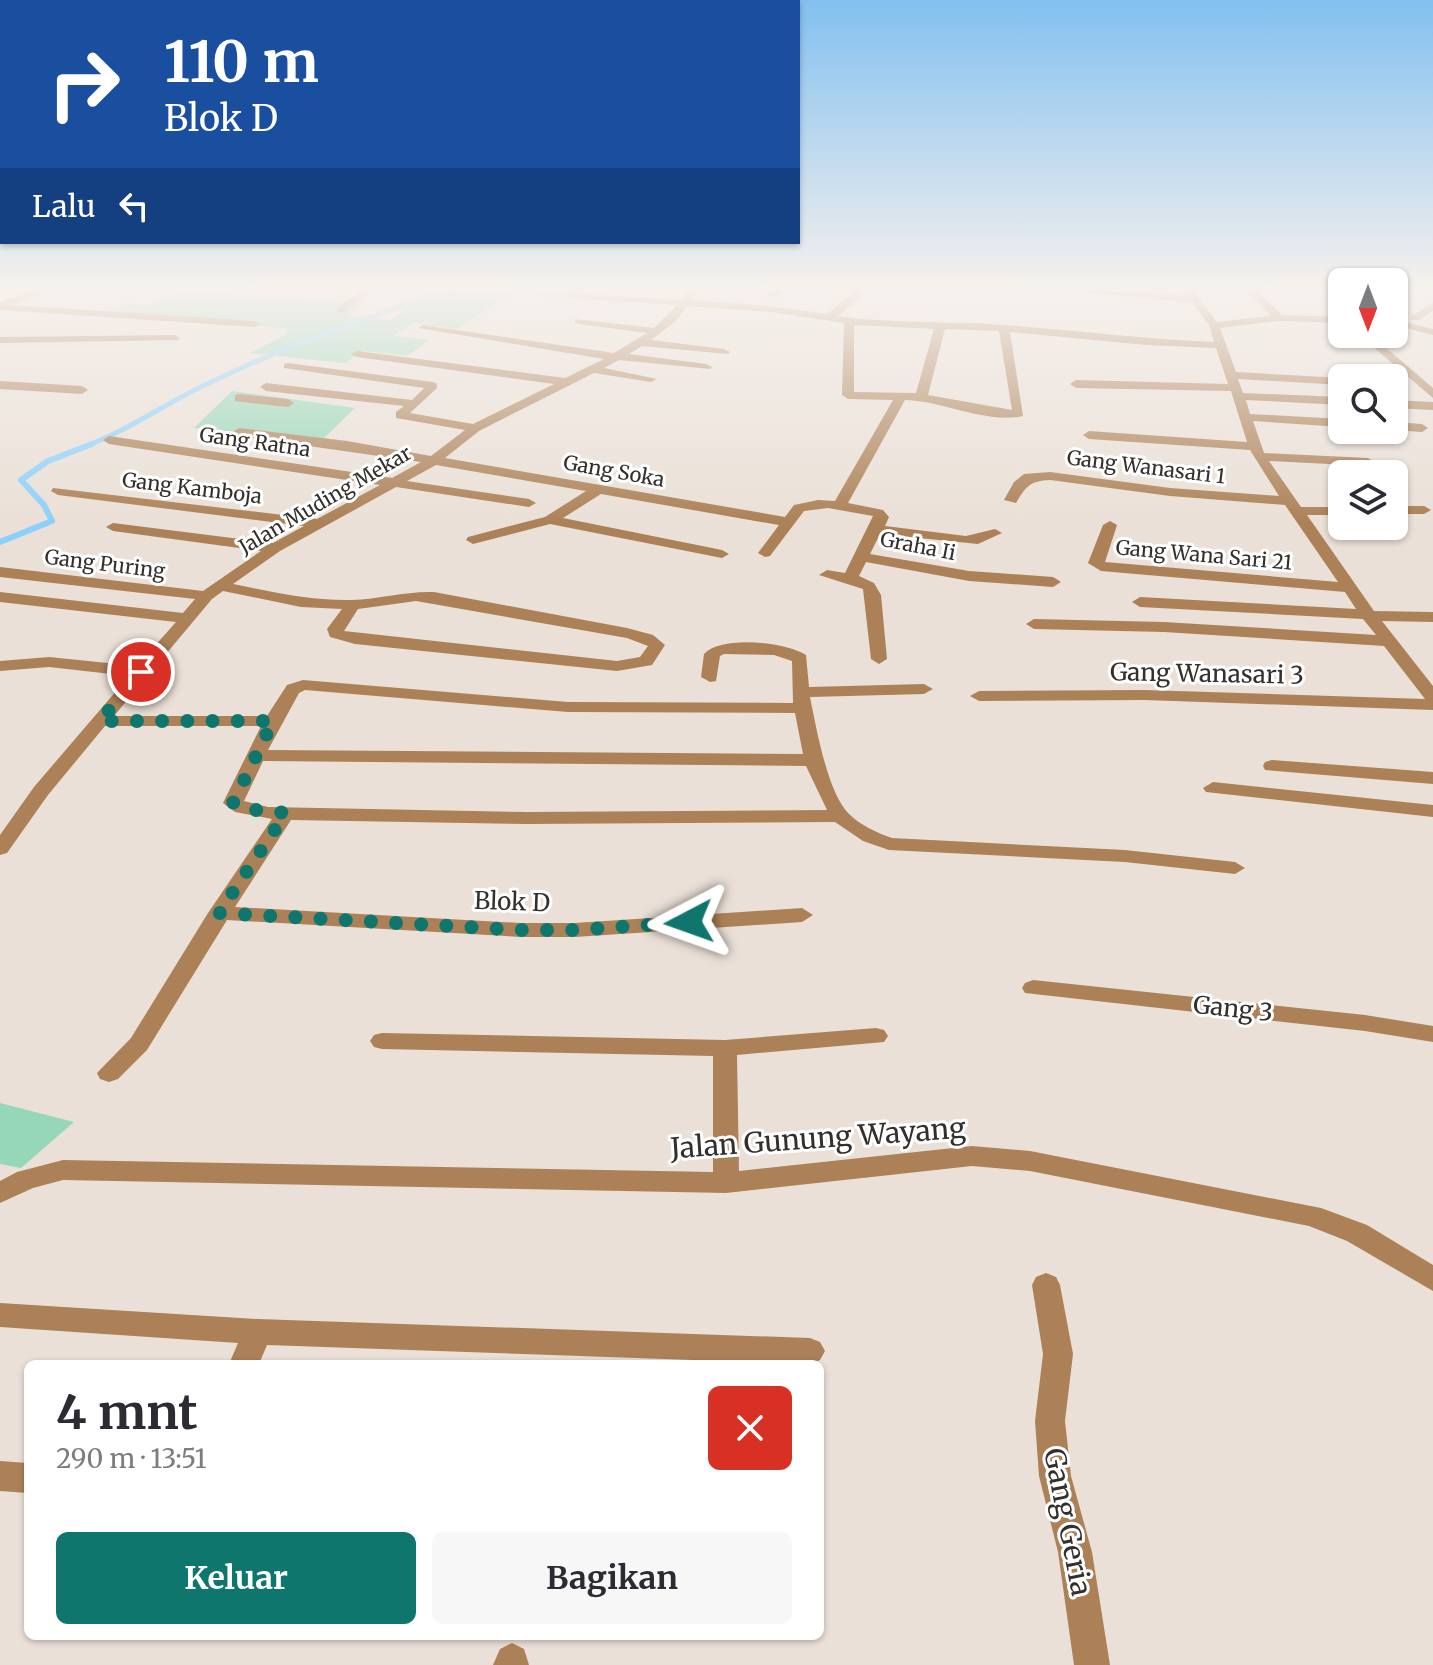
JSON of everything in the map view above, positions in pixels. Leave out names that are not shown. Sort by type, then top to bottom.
[{"type":"street","points":[[300,368],[433,386],[400,415]]},
{"type":"street","points":[[460,368],[567,382]]},
{"type":"street","points":[[848,368],[848,395],[921,397],[983,411],[1015,414],[1019,413],[1011,368]]},
{"type":"street","points":[[921,397],[929,368]]},
{"type":"street","points":[[1227,368],[1256,452],[1369,615],[1433,698]]},
{"type":"street","points":[[1400,368],[1433,394]]},
{"type":"street","points":[[592,369],[651,379]]},
{"type":"street","name":"Jalan Muding Mekar","points":[[0,849],[41,791],[206,596],[275,548],[433,461],[475,428],[592,369]]},
{"type":"street","points":[[1076,384],[1234,386],[1328,382]]},
{"type":"street","points":[[0,385],[82,390]]},
{"type":"street","points":[[1234,386],[1328,399]]},
{"type":"street","points":[[266,387],[415,404]]},
{"type":"street","points":[[239,398],[400,415],[475,428]]},
{"type":"street","points":[[765,553],[799,508],[807,505],[839,506],[900,398]]},
{"type":"street","points":[[1408,405],[1433,406]]},
{"type":"street","points":[[1245,417],[1328,422]]},
{"type":"street","points":[[1408,427],[1422,428]]},
{"type":"street","name":"Gang Soka","points":[[239,432],[347,445],[787,522]]},
{"type":"street","points":[[1089,435],[1346,460]]},
{"type":"street","name":"Gang Ratna","points":[[109,440],[529,503]]},
{"type":"street","name":"Gang Wanasari 1","points":[[1011,500],[1019,485],[1029,477],[1050,476],[1328,510]]},
{"type":"street","points":[[473,540],[550,520],[599,489]]},
{"type":"street","name":"Gang Kamboja","points":[[58,491],[322,524]]},
{"type":"street","name":"Graha Ii","points":[[839,506],[878,513],[882,517],[863,557],[969,576],[1053,582]]},
{"type":"street","points":[[1408,510],[1424,510]]},
{"type":"street","points":[[550,520],[722,554]]},
{"type":"street","name":"Gang Wana Sari 21","points":[[1110,525],[1096,563],[1101,566],[1350,588]]},
{"type":"street","points":[[113,527],[275,548]]},
{"type":"street","points":[[876,529],[966,540],[978,540],[995,533]]},
{"type":"street","points":[[850,578],[863,557]]},
{"type":"street","name":"Gang Puring","points":[[0,572],[206,596]]},
{"type":"street","points":[[827,575],[850,578],[869,586],[873,595],[879,659]]},
{"type":"street","points":[[220,586],[301,602],[353,605],[416,596],[434,597],[627,633],[647,638],[657,645],[646,661],[629,666],[516,657],[342,636],[335,629],[353,605]]},
{"type":"street","points":[[0,597],[187,618]]},
{"type":"street","points":[[1140,602],[1433,617]]},
{"type":"street","points":[[1034,624],[1164,627],[1388,641]]},
{"type":"street","points":[[710,677],[712,654],[720,649],[789,652],[800,659],[802,700],[813,760],[839,816],[870,837],[889,844],[1125,856],[1235,868]]},
{"type":"street","points":[[0,666],[31,662],[141,672]]},
{"type":"street","points":[[839,816],[557,818],[286,813],[245,809],[233,803],[273,721],[293,689],[310,685],[568,707],[802,700],[924,689]]},
{"type":"street","name":"Gang Wanasari 3","points":[[979,696],[1145,695],[1433,705]]},
{"type":"street","points":[[100,721],[273,721]]},
{"type":"street","points":[[257,755],[813,760]]},
{"type":"street","points":[[1272,766],[1433,778]]},
{"type":"street","points":[[1213,788],[1433,811]]},
{"type":"street","points":[[109,1073],[139,1044],[219,913],[286,813]]},
{"type":"street","name":"Blok D","points":[[219,913],[521,930],[575,930],[802,915]]},
{"type":"street","name":"Gang 3","points":[[1033,988],[1365,1023],[1433,1034]]},
{"type":"street","points":[[382,1041],[725,1048],[876,1036]]},
{"type":"street","points":[[725,1048],[726,1183]]},
{"type":"street","name":"Jalan Gunung Wayang","points":[[0,1193],[26,1179],[63,1170],[726,1183],[972,1156],[1030,1161],[1311,1216],[1357,1233],[1433,1279]]},
{"type":"street","name":"Gang Geria","points":[[1046,1285],[1058,1354],[1050,1421],[1055,1476],[1075,1552],[1092,1665]]},
{"type":"street","points":[[0,1315],[258,1332],[810,1351]]},
{"type":"street","points":[[246,1360],[258,1332]]},
{"type":"street","points":[[0,1476],[24,1478]]},
{"type":"green space","points":[[232,391],[355,408],[321,441],[194,428]]},
{"type":"green space","points":[[0,1103],[74,1122],[21,1168],[0,1164]]},
{"type":"waterway","points":[[86,446],[241,368]]},
{"type":"waterway","points":[[0,542],[52,521],[44,505],[21,480],[48,461],[92,444]]},
{"type":"route","points":[[141,672],[100,721],[273,721],[233,797],[233,803],[245,809],[286,813],[219,913],[521,930],[575,930],[689,922]]}]
